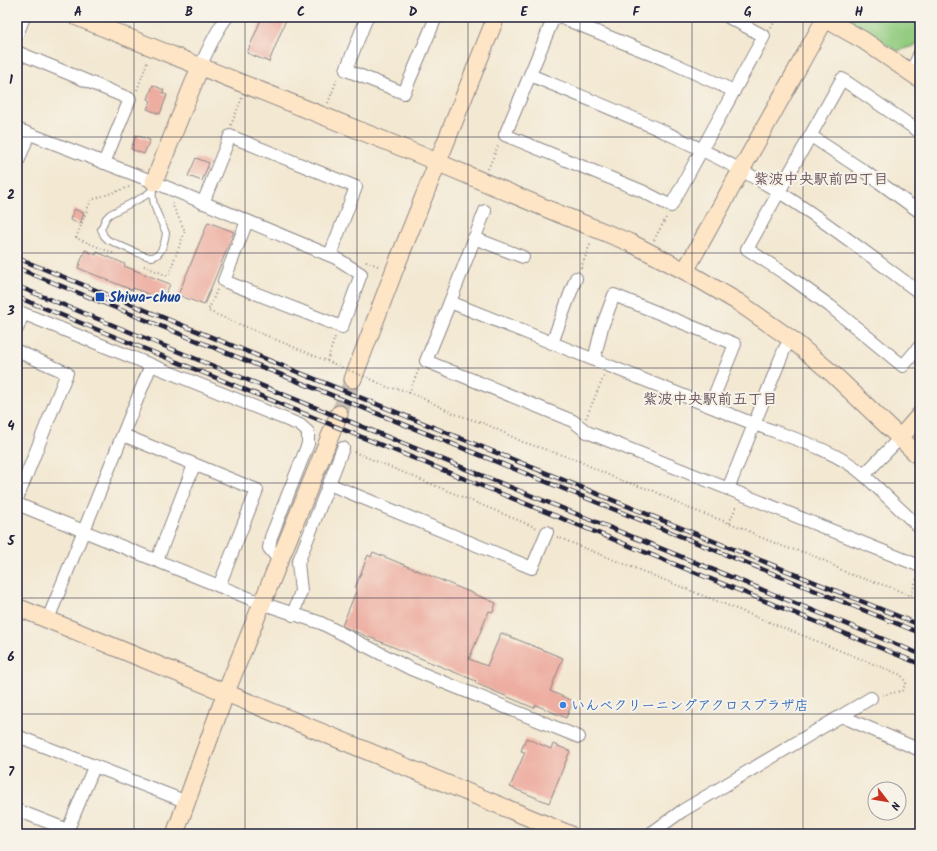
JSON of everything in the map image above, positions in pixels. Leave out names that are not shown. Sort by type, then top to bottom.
[{"type":"street","points":[[17,35],[24,17]]},
{"type":"street","points":[[78,17],[437,162],[631,243],[685,271],[738,302],[791,339],[834,375],[920,457]]},
{"type":"street","points":[[154,186],[200,67],[209,46],[226,17]]},
{"type":"street","points":[[367,17],[346,70],[404,93],[436,17]]},
{"type":"street","points":[[353,379],[437,162],[496,17]]},
{"type":"street","points":[[554,17],[505,135],[642,192],[671,206],[764,36],[728,17]]},
{"type":"street","points":[[560,17],[666,60],[734,91]]},
{"type":"street","points":[[685,271],[824,18],[863,40],[916,76],[920,53]]},
{"type":"street","points":[[17,52],[130,99],[104,163]]},
{"type":"street","points":[[530,75],[658,128],[741,170],[779,192],[829,225],[920,293]]},
{"type":"street","points":[[920,132],[842,79],[747,249],[787,275],[824,302],[903,366],[920,346]]},
{"type":"street","points":[[17,130],[104,163],[154,186],[203,203],[247,221],[330,255],[336,258],[361,274],[342,327],[224,281],[247,221]]},
{"type":"street","points":[[17,164],[29,134]]},
{"type":"street","points":[[203,203],[230,136],[356,187],[330,255]]},
{"type":"street","points":[[811,136],[864,171],[920,212]]},
{"type":"street","points":[[485,212],[426,361],[573,421],[588,432],[741,494],[919,571]]},
{"type":"street","points":[[474,238],[523,257]]},
{"type":"street","points":[[552,343],[576,278]]},
{"type":"street","points":[[594,360],[602,327],[614,295],[735,344],[710,406]]},
{"type":"street","points":[[450,302],[754,424],[802,441],[850,465],[864,475],[920,528]]},
{"type":"street","points":[[17,329],[20,313],[300,425],[308,432],[308,444],[269,548],[279,560]]},
{"type":"street","points":[[728,489],[784,350],[791,339]]},
{"type":"street","points":[[17,351],[67,373],[17,499]]},
{"type":"street","points":[[48,619],[152,365]]},
{"type":"street","points":[[175,834],[226,692],[339,414]]},
{"type":"street","points":[[864,475],[920,415]]},
{"type":"street","points":[[123,435],[257,490],[219,586]]},
{"type":"street","points":[[293,615],[301,591],[298,563],[343,448]]},
{"type":"street","points":[[157,560],[194,465]]},
{"type":"street","points":[[329,484],[532,568],[547,532]]},
{"type":"street","points":[[17,504],[261,603],[293,615],[321,623],[411,669],[579,737]]},
{"type":"street","points":[[17,607],[569,834]]},
{"type":"street","points":[[655,833],[682,811],[871,698]]},
{"type":"street","points":[[842,716],[920,750]]},
{"type":"street","points":[[17,736],[187,802]]},
{"type":"street","points":[[17,810],[67,832],[94,767]]},
{"type":"lane","points":[[154,186],[152,197],[153,204],[166,233],[161,250],[157,255],[152,257],[145,256],[108,240],[104,236],[102,229],[106,218],[110,214],[145,196],[154,186]]},
{"type":"path","points":[[130,99],[135,94],[148,59]]},
{"type":"path","points":[[328,104],[340,74],[346,70]]},
{"type":"path","points":[[230,136],[229,131],[242,98]]},
{"type":"path","points":[[488,170],[500,140],[505,135]]},
{"type":"path","points":[[118,256],[76,238],[91,200],[135,185]]},
{"type":"path","points":[[140,264],[168,276],[185,231],[169,197]]},
{"type":"path","points":[[654,240],[671,206]]},
{"type":"path","points":[[576,278],[592,241]]},
{"type":"path","points":[[366,261],[380,267]]},
{"type":"path","points":[[224,281],[219,286],[208,312],[389,388],[400,389],[455,414],[486,424],[523,442],[577,460],[611,477],[654,491],[685,508],[729,523],[787,548],[825,561],[849,574],[890,587],[910,596],[919,571]]},
{"type":"path","points":[[327,361],[339,326]]},
{"type":"path","points":[[409,393],[420,366],[426,361]]},
{"type":"path","points":[[582,428],[605,373]]},
{"type":"path","points":[[343,448],[901,675],[906,683],[902,691],[871,698]]},
{"type":"path","points":[[729,523],[741,494]]},
{"type":"green space","points":[[843,17],[920,17],[920,39],[917,45],[897,51]]},
{"type":"building","points":[[262,17],[287,17],[269,62],[247,53]]},
{"type":"building","points":[[153,85],[164,90],[162,93],[167,95],[160,114],[147,109],[151,101],[148,99]]},
{"type":"building","points":[[136,135],[150,140],[144,154],[131,149]]},
{"type":"building","points":[[196,158],[209,163],[202,181],[188,176]]},
{"type":"building","points":[[74,209],[84,213],[80,224],[70,220]]},
{"type":"building","points":[[208,222],[234,232],[204,305],[178,295]]},
{"type":"building","points":[[85,250],[96,255],[97,252],[125,264],[124,266],[170,284],[163,300],[133,288],[132,290],[78,268]]},
{"type":"building","points":[[373,552],[496,603],[493,612],[489,611],[469,659],[487,666],[501,633],[563,658],[550,691],[573,701],[566,718],[536,705],[534,708],[475,683],[476,681],[342,626],[357,589],[355,588],[368,555],[371,557]]},
{"type":"building","points":[[526,738],[551,749],[553,744],[570,751],[549,803],[510,787],[525,752],[521,751]]},
{"type":"tunnel","points":[[339,414],[353,379]]},
{"type":"railway","points":[[17,258],[920,625]]},
{"type":"railway","points":[[17,268],[920,633]]},
{"type":"railway","points":[[17,286],[920,654]]},
{"type":"railway","points":[[17,297],[920,664]]},
{"type":"place","name":"Shiwa-chuo","points":[[100,297]]},
{"type":"place","name":"いんべクリーニングアクロスプラザ店","points":[[563,705]]},
{"type":"district","name":"紫波中央駅前四丁目","points":[[821,179]]},
{"type":"district","name":"紫波中央駅前五丁目","points":[[710,399]]}]
